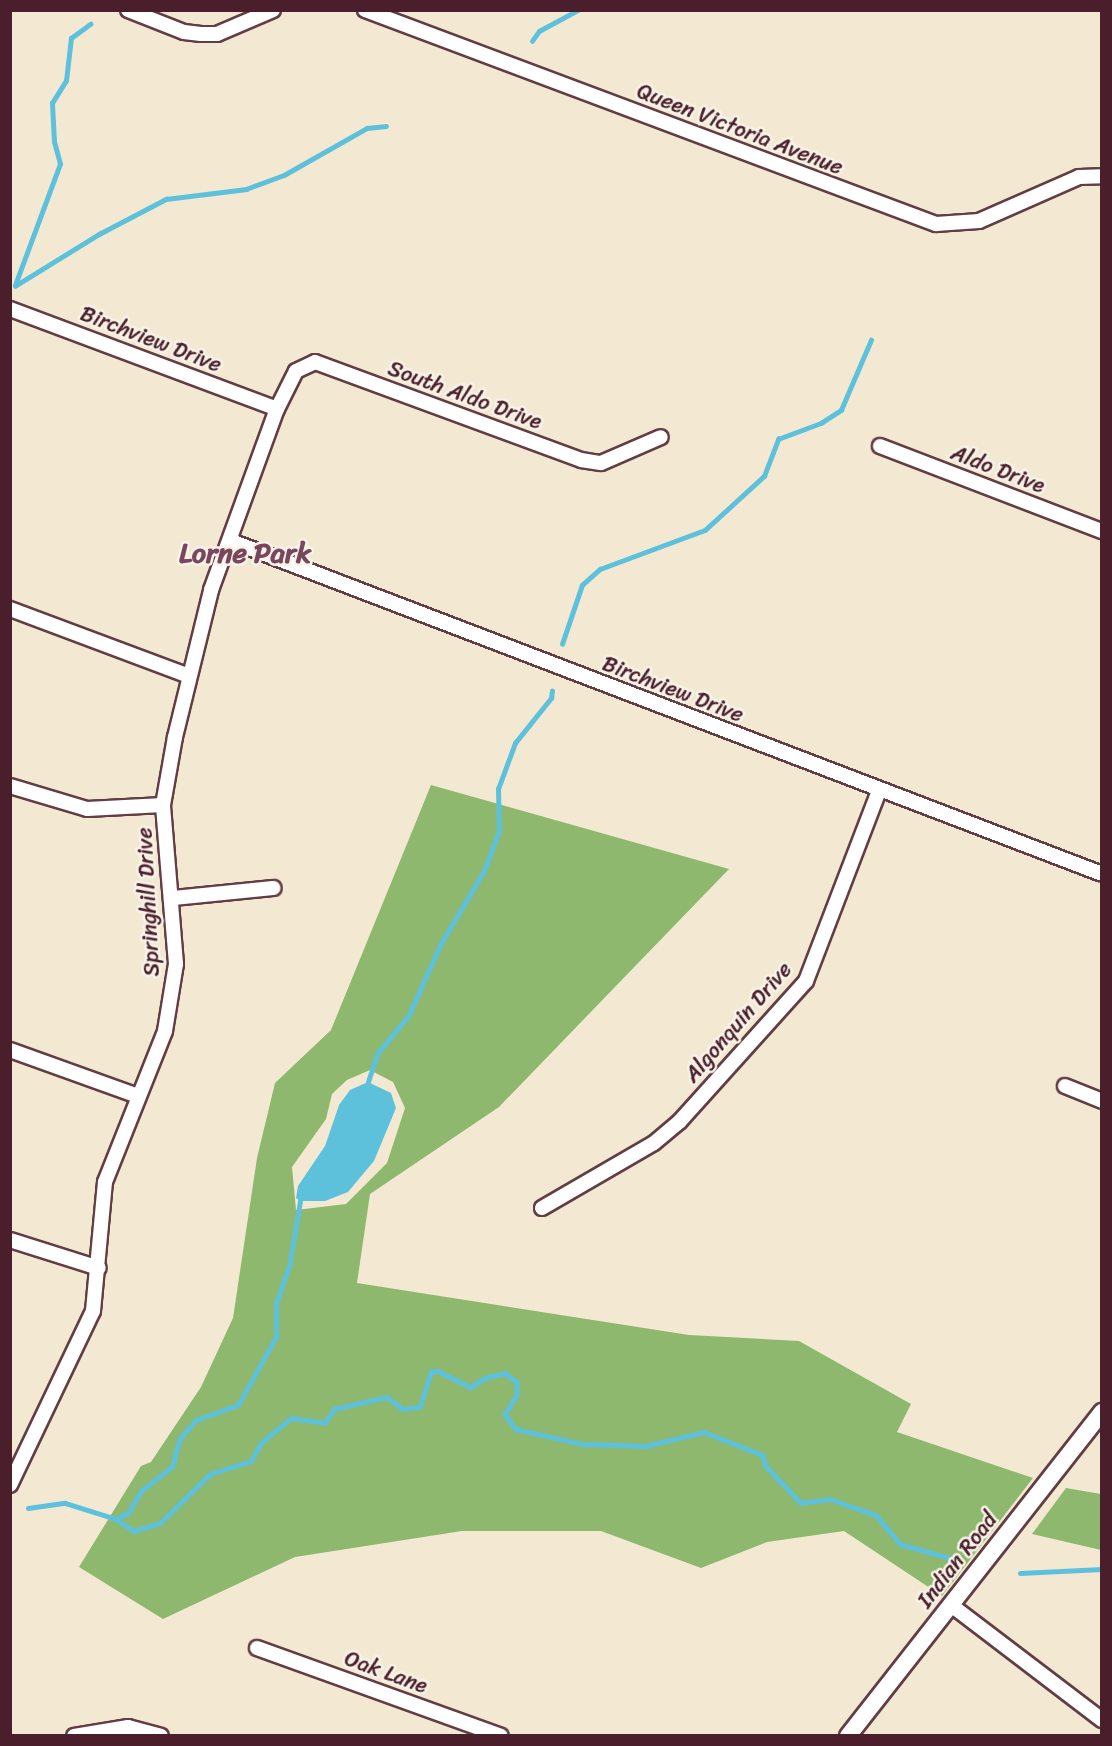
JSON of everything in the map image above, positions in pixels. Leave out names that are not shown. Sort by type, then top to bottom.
[{"type":"street","points":[[128,10],[184,32],[201,34],[217,34],[273,10]]},
{"type":"street","name":"Queen Victoria Avenue","points":[[365,10],[936,224],[979,222],[1079,177],[1101,177]]},
{"type":"street","name":"Birchview Drive","points":[[10,309],[278,409]]},
{"type":"street","name":"South Aldo Drive","points":[[278,409],[296,371],[315,362],[581,460],[601,463],[661,437]]},
{"type":"street","name":"Springhill Drive","points":[[10,1485],[85,1330],[99,1269],[99,1225],[105,1182],[165,1031],[176,964],[163,805],[189,676],[211,590],[278,409]]},
{"type":"street","name":"Aldo Drive","points":[[880,446],[1101,531]]},
{"type":"street","name":"Birchview Drive","points":[[231,541],[879,791],[1101,874]]},
{"type":"street","points":[[10,609],[189,676]]},
{"type":"street","points":[[10,786],[87,809],[163,805]]},
{"type":"street","name":"Algonquin Drive","points":[[542,1208],[654,1143],[672,1128],[806,981],[879,791]]},
{"type":"street","points":[[172,898],[274,888]]},
{"type":"street","points":[[10,1050],[138,1096]]},
{"type":"street","points":[[1065,1086],[1101,1101]]},
{"type":"street","points":[[10,1240],[99,1269]]},
{"type":"street","name":"Indian Road","points":[[848,1736],[1101,1412]]},
{"type":"street","points":[[951,1605],[1101,1720]]},
{"type":"street","name":"Oak Lane","points":[[257,1648],[501,1736]]},
{"type":"street","points":[[74,1736],[128,1728],[161,1736]]},
{"type":"green space","points":[[431,785],[729,869],[499,1107],[370,1194],[357,1283],[689,1335],[799,1341],[911,1404],[897,1432],[1033,1478],[942,1596],[844,1531],[767,1542],[701,1568],[601,1531],[462,1531],[295,1557],[163,1619],[79,1567],[141,1466],[151,1462],[201,1387],[233,1318],[257,1158],[275,1083],[331,1030]],"holes":[[[370,1070],[393,1082],[405,1108],[387,1163],[346,1204],[296,1210],[292,1167],[326,1119],[332,1094],[347,1080]]]},
{"type":"green space","points":[[1066,1488],[1101,1494],[1101,1550],[1032,1534]]},
{"type":"water","points":[[368,1082],[391,1093],[396,1108],[374,1161],[348,1192],[325,1201],[300,1201],[296,1198],[298,1186],[325,1146],[339,1105],[350,1090]]},
{"type":"waterway","points":[[532,41],[539,31],[578,10]]},
{"type":"waterway","points":[[15,285],[60,164],[54,142],[52,103],[66,81],[71,38],[90,24]]},
{"type":"waterway","points":[[15,286],[99,234],[166,199],[246,189],[284,175],[367,128],[386,126]]},
{"type":"waterway","points":[[562,644],[582,585],[600,569],[705,530],[764,476],[778,439],[821,423],[841,410],[871,340]]},
{"type":"waterway","points":[[368,1082],[377,1054],[409,1015],[440,945],[484,871],[499,831],[498,789],[515,743],[551,698],[552,691]]},
{"type":"waterway","points":[[28,1508],[65,1503],[116,1519],[128,1513],[141,1491],[172,1467],[179,1440],[196,1420],[238,1405],[276,1337],[276,1304],[289,1267],[300,1201]]},
{"type":"waterway","points":[[116,1519],[134,1531],[160,1523],[210,1474],[251,1461],[261,1443],[291,1418],[325,1423],[334,1409],[387,1397],[403,1409],[420,1407],[431,1372],[438,1371],[471,1387],[485,1378],[505,1373],[517,1382],[517,1395],[505,1415],[516,1429],[582,1444],[646,1446],[704,1432],[763,1455],[765,1465],[801,1503],[830,1499],[876,1515],[900,1544],[957,1560]]},
{"type":"waterway","points":[[1020,1573],[1102,1569]]},
{"type":"district","name":"Lorne Park","points":[[245,553]]}]
